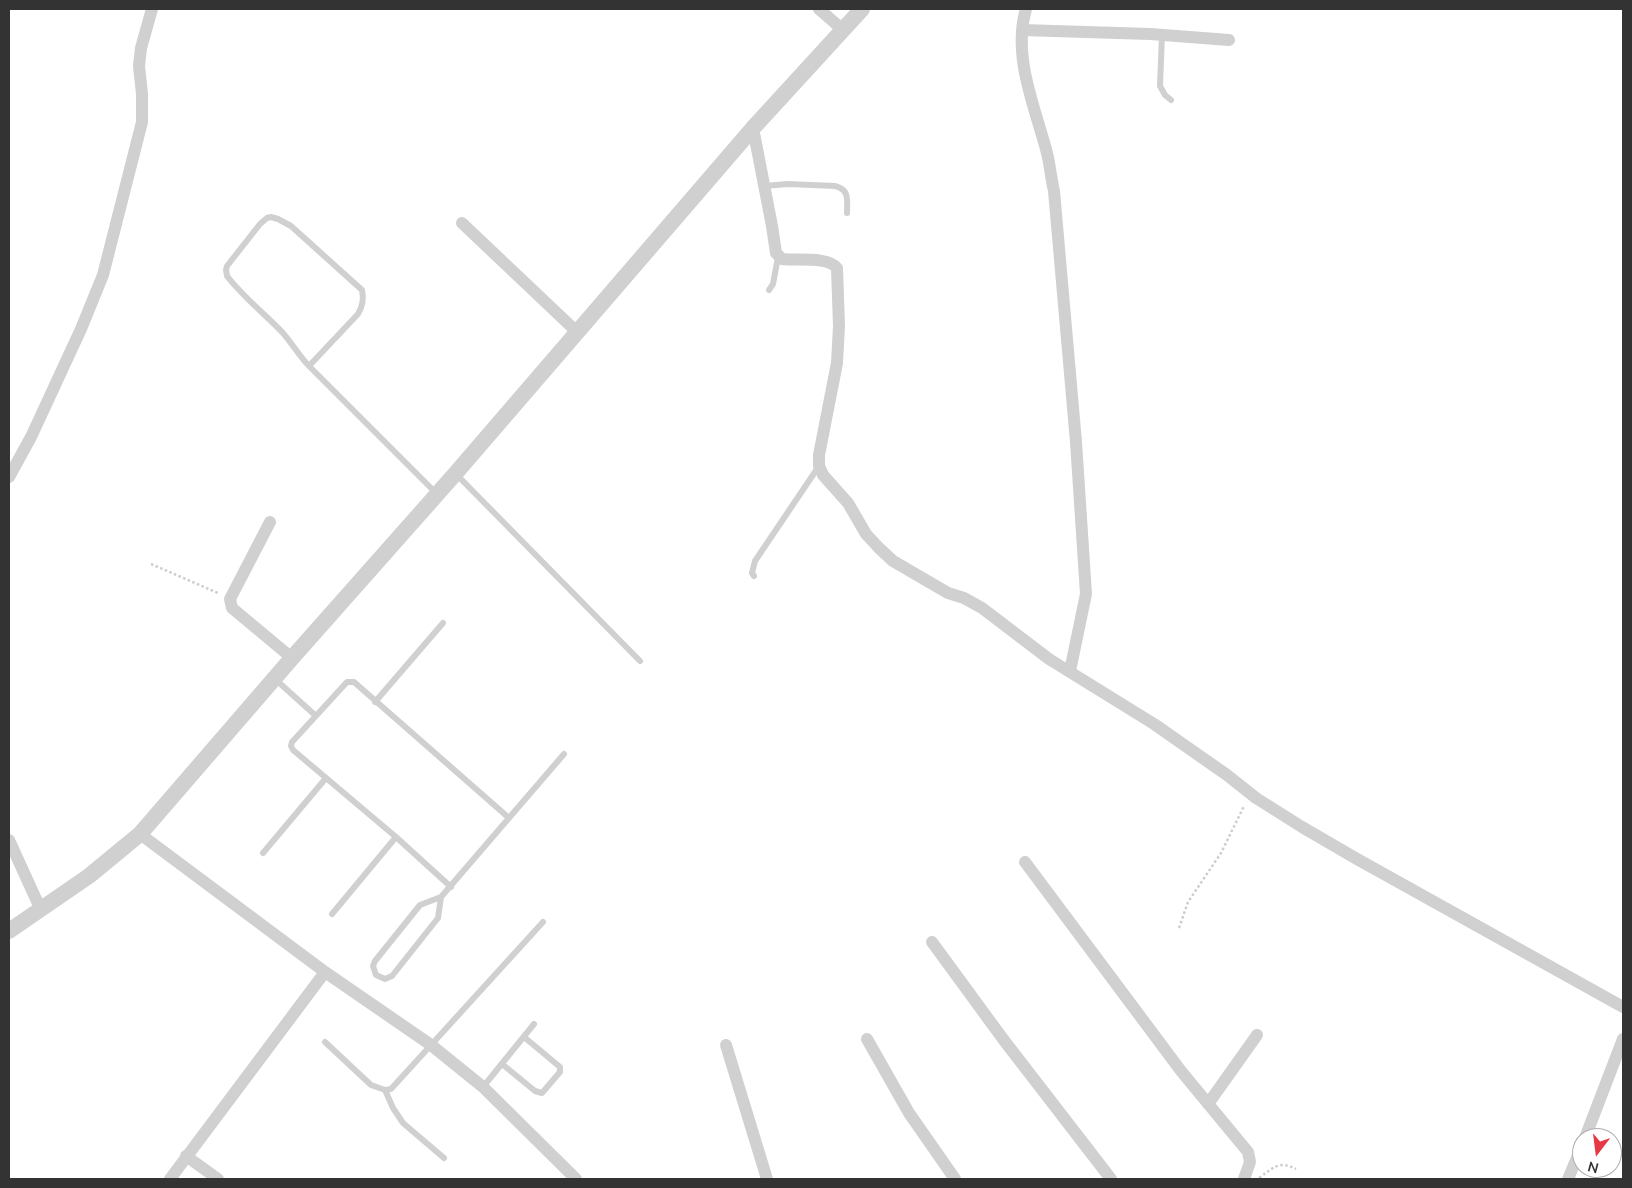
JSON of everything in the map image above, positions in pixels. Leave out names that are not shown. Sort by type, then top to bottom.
[{"type":"street","points":[[9,477],[31,437],[81,329],[103,275],[142,122],[139,66],[141,48],[152,9]]},
{"type":"street","points":[[819,9],[843,30]]},
{"type":"street","points":[[9,931],[89,876],[140,834],[292,658],[455,474],[753,128],[862,9]]},
{"type":"street","points":[[1026,9],[1021,38],[1024,66],[1047,155],[1054,191],[1076,442],[1086,594],[1070,671]]},
{"type":"street","points":[[1022,30],[1162,35],[1229,40]]},
{"type":"street","points":[[753,128],[778,257],[786,260],[830,262],[836,268],[839,326],[837,363],[819,455],[819,466],[823,475],[848,503],[866,534],[879,548],[894,561],[948,593],[964,598],[982,608],[1049,659],[1154,724],[1228,775],[1251,794],[1302,827],[1623,1008]]},
{"type":"street","points":[[462,223],[577,332]]},
{"type":"street","points":[[270,522],[230,599],[232,608],[292,658]]},
{"type":"street","points":[[140,834],[325,972],[432,1045],[483,1087],[576,1179]]},
{"type":"street","points":[[9,840],[41,910]]},
{"type":"street","points":[[1025,862],[1175,1064],[1248,1152],[1250,1162],[1244,1179]]},
{"type":"street","points":[[932,942],[1003,1039],[1111,1179]]},
{"type":"street","points":[[170,1179],[325,972]]},
{"type":"street","points":[[1208,1104],[1257,1035]]},
{"type":"street","points":[[867,1039],[908,1113],[955,1179]]},
{"type":"street","points":[[1589,1128],[1623,1039]]},
{"type":"street","points":[[726,1045],[767,1179]]},
{"type":"street","points":[[186,1156],[218,1179]]},
{"type":"lane","points":[[1162,35],[1160,86],[1165,96],[1170,100]]},
{"type":"lane","points":[[764,186],[788,184],[835,186],[844,189],[847,213]]},
{"type":"lane","points":[[309,366],[358,314],[363,301],[362,290],[291,226],[278,219],[266,218],[227,266],[227,276],[253,306],[282,332],[299,356],[309,366],[437,494]]},
{"type":"lane","points":[[769,290],[773,284],[778,257]]},
{"type":"lane","points":[[754,576],[752,573],[755,561],[819,466]]},
{"type":"lane","points":[[455,474],[640,661]]},
{"type":"lane","points":[[375,702],[443,623]]},
{"type":"lane","points":[[275,678],[316,716]]},
{"type":"lane","points":[[451,887],[396,837],[291,748],[292,742],[350,681],[356,684],[509,818]]},
{"type":"lane","points":[[442,897],[438,918],[392,976],[385,978],[376,975],[373,966],[375,961],[420,906],[442,897],[564,754]]},
{"type":"lane","points":[[262,853],[326,778]]},
{"type":"lane","points":[[332,914],[396,837]]},
{"type":"lane","points":[[325,1042],[370,1085],[385,1090],[391,1088],[543,922]]},
{"type":"lane","points":[[483,1087],[534,1024]]},
{"type":"lane","points":[[502,1064],[535,1091],[542,1093],[560,1072],[560,1067],[524,1037]]},
{"type":"lane","points":[[385,1090],[393,1108],[403,1123],[444,1158]]},
{"type":"path","points":[[151,564],[230,599]]},
{"type":"path","points":[[1180,928],[1188,902],[1221,853],[1251,794]]},
{"type":"path","points":[[1258,1179],[1281,1164],[1288,1164],[1296,1169]]}]
